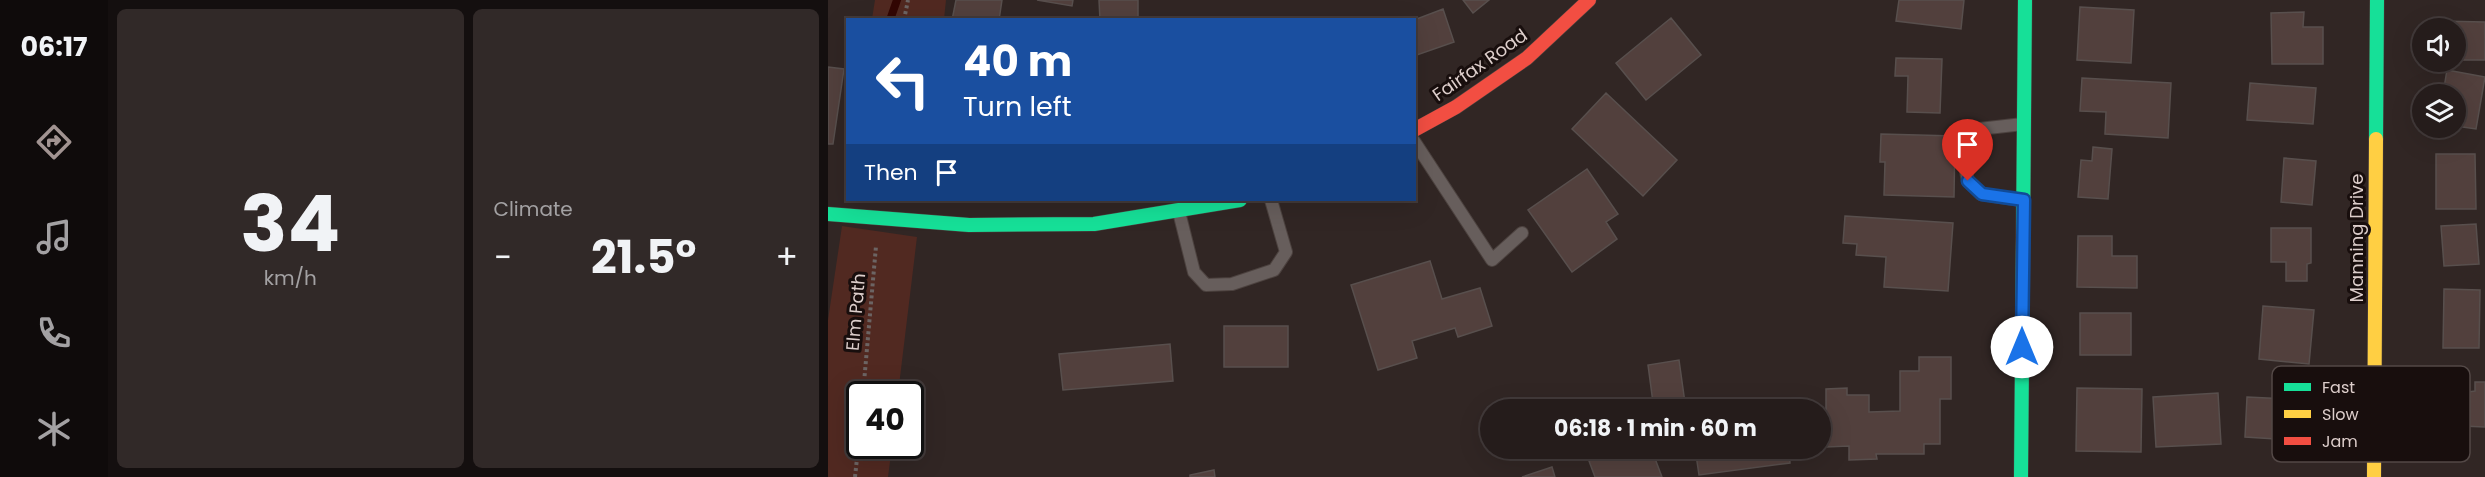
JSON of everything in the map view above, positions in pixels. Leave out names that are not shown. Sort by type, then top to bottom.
[{"type":"street","name":"Fairfax Road","points":[[1416,129],[1456,107],[1527,58],[1589,0]]},
{"type":"street","points":[[2021,477],[2025,0]]},
{"type":"street","name":"Manning Drive","points":[[2375,366],[2377,0]]},
{"type":"street","points":[[828,214],[981,225],[1094,224],[1234,201]]},
{"type":"street","name":"Manning Drive","points":[[2374,462],[2374,477]]},
{"type":"lane","points":[[2024,200],[1982,194],[1968,181],[1965,167],[1966,150],[1979,129],[2025,124]]},
{"type":"lane","points":[[1416,144],[1492,260],[1522,233]]},
{"type":"lane","points":[[1179,211],[1194,272],[1206,285],[1232,284],[1274,270],[1286,252],[1271,201]]},
{"type":"path","points":[[904,18],[908,0]]},
{"type":"path","name":"Elm Path","points":[[864,381],[877,235]]},
{"type":"path","points":[[855,477],[857,459]]},
{"type":"shaded area","points":[[875,0],[946,0],[944,18],[872,18]]},
{"type":"shaded area","points":[[842,226],[917,237],[900,381],[846,381],[846,459],[890,459],[888,477],[828,477],[828,320]]},
{"type":"building","points":[[956,0],[1002,0],[999,18],[952,18]]},
{"type":"building","points":[[1037,0],[1073,0],[1072,6]]},
{"type":"building","points":[[1099,0],[1138,0],[1138,18],[1100,18]]},
{"type":"building","points":[[1463,0],[1489,0],[1473,13]]},
{"type":"building","points":[[1899,0],[1964,0],[1961,29],[1896,21]]},
{"type":"building","points":[[2080,7],[2134,10],[2131,63],[2077,60]]},
{"type":"building","points":[[1443,9],[1454,42],[1416,55],[1416,19]]},
{"type":"building","points":[[2304,12],[2303,27],[2323,27],[2323,64],[2272,64],[2271,13]]},
{"type":"building","points":[[1671,18],[1701,55],[1646,100],[1616,63]]},
{"type":"building","points":[[2466,22],[2485,22],[2485,60],[2466,60]]},
{"type":"building","points":[[1896,58],[1942,59],[1940,113],[1907,112],[1908,76],[1895,76]]},
{"type":"building","points":[[828,67],[844,69],[833,144],[828,144]]},
{"type":"building","points":[[2447,72],[2485,77],[2476,129],[2466,128],[2466,84],[2445,84]]},
{"type":"building","points":[[2082,78],[2171,83],[2168,138],[2105,134],[2106,112],[2080,111]]},
{"type":"building","points":[[2250,83],[2316,88],[2313,124],[2247,120]]},
{"type":"building","points":[[1606,93],[1677,160],[1643,196],[1572,129]]},
{"type":"building","points":[[1881,134],[1955,136],[1954,197],[1884,195],[1885,162],[1880,162]]},
{"type":"building","points":[[2093,147],[2112,149],[2108,199],[2078,197],[2081,160],[2092,161]]},
{"type":"building","points":[[2436,154],[2475,154],[2476,209],[2436,209]]},
{"type":"building","points":[[2284,158],[2316,161],[2312,205],[2281,202]]},
{"type":"building","points":[[1587,169],[1618,214],[1606,222],[1617,239],[1572,272],[1528,210]]},
{"type":"building","points":[[1845,216],[1953,223],[1948,291],[1884,287],[1886,257],[1856,255],[1857,244],[1843,243]]},
{"type":"building","points":[[2476,224],[2479,264],[2444,266],[2441,226]]},
{"type":"building","points":[[2271,228],[2311,228],[2311,263],[2307,264],[2307,281],[2286,281],[2286,262],[2271,262]]},
{"type":"building","points":[[2078,236],[2112,236],[2112,256],[2137,256],[2137,288],[2077,287]]},
{"type":"building","points":[[1430,261],[1442,299],[1480,288],[1492,326],[1458,337],[1455,328],[1412,341],[1417,358],[1378,370],[1351,285]]},
{"type":"building","points":[[2444,289],[2480,290],[2479,348],[2443,348]]},
{"type":"building","points":[[2263,306],[2314,310],[2309,364],[2259,359]]},
{"type":"building","points":[[2080,313],[2131,313],[2131,355],[2080,355]]},
{"type":"building","points":[[1224,326],[1288,326],[1288,367],[1224,367]]},
{"type":"building","points":[[1170,344],[1173,381],[1063,390],[1059,354]]},
{"type":"building","points":[[1919,357],[1951,357],[1951,399],[1940,399],[1940,444],[1924,444],[1924,454],[1876,454],[1877,459],[1849,460],[1849,446],[1831,447],[1831,399],[1826,399],[1826,389],[1847,388],[1847,395],[1869,395],[1869,412],[1900,411],[1900,371],[1919,371]]},
{"type":"building","points":[[1679,360],[1684,399],[1653,399],[1648,365]]},
{"type":"building","points":[[2475,382],[2485,382],[2485,427],[2470,426],[2470,392],[2475,391]]},
{"type":"building","points":[[2077,388],[2142,389],[2141,452],[2076,451]]},
{"type":"building","points":[[2218,393],[2221,444],[2156,447],[2153,397]]},
{"type":"building","points":[[2247,397],[2272,398],[2272,439],[2245,437]]},
{"type":"building","points":[[1594,459],[1655,459],[1662,477],[1595,477],[1589,461]]},
{"type":"building","points":[[1697,459],[1790,459],[1790,463],[1699,475]]},
{"type":"building","points":[[1552,467],[1555,477],[1522,477]]},
{"type":"building","points":[[1214,470],[1215,477],[1190,477],[1190,475]]},
{"type":"waterway","points":[[891,18],[897,0]]},
{"type":"traffic: fast","points":[[2021,477],[2025,0]]},
{"type":"traffic: fast","points":[[2376,139],[2377,0]]},
{"type":"traffic: fast","points":[[828,214],[969,225],[1094,224],[1234,201]]},
{"type":"traffic: slow","points":[[2375,366],[2376,139]]},
{"type":"traffic: slow","points":[[2374,462],[2374,477]]},
{"type":"traffic: jam","points":[[1416,129],[1456,107],[1527,58],[1589,0]]},
{"type":"route","points":[[1968,181],[1982,194],[1994,198],[2024,200],[2022,347]]}]
